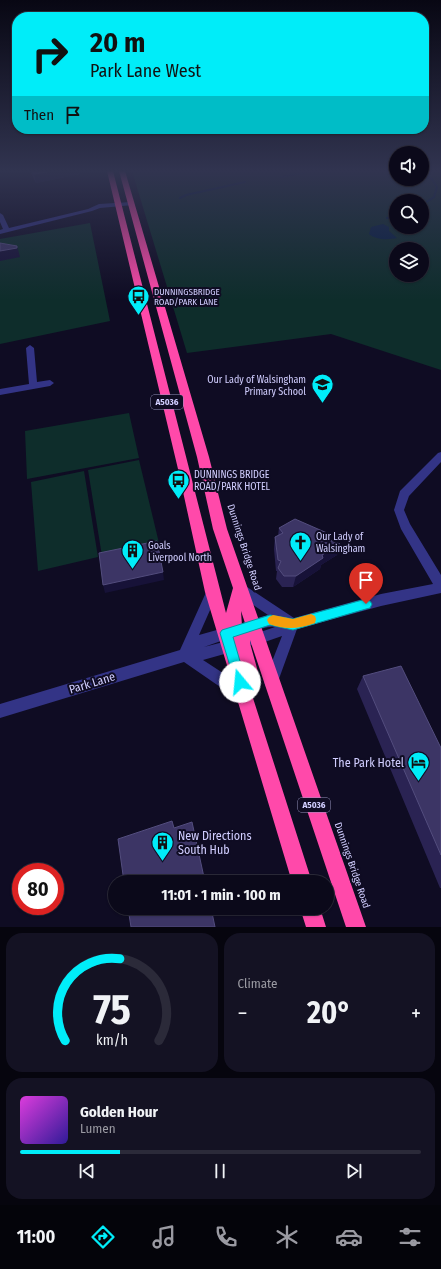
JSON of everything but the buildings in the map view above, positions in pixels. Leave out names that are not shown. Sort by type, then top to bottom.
[{"type":"highway","name":"Dunnings Bridge Road","points":[[127,214],[212,592],[234,638],[244,695],[300,875]]},
{"type":"highway","name":"Dunnings Bridge Road","points":[[128,214],[201,450],[220,529],[256,631],[271,682],[356,927]]},
{"type":"highway","points":[[240,589],[233,614],[234,638],[245,633],[256,631]]},
{"type":"highway","points":[[312,915],[316,927]]},
{"type":"street","points":[[0,232],[72,214]]},
{"type":"street","points":[[0,215],[7,230]]},
{"type":"street","points":[[30,348],[33,386]]},
{"type":"street","points":[[0,392],[50,383]]},
{"type":"street","points":[[256,631],[274,634],[293,624],[381,600],[441,587],[405,526],[399,510],[404,494],[441,456]]},
{"type":"street","points":[[240,589],[293,624]]},
{"type":"street","points":[[212,592],[185,655],[244,695]]},
{"type":"street","points":[[271,682],[293,624]]},
{"type":"street","name":"Park Lane","points":[[0,711],[185,655],[208,653],[234,638]]},
{"type":"green space","points":[[145,214],[389,214],[389,234],[429,234],[429,214],[441,214],[441,370],[331,334],[187,353]]},
{"type":"green space","points":[[90,223],[110,321],[0,344],[0,239]]},
{"type":"green space","points":[[129,413],[139,458],[27,479],[25,431]]},
{"type":"green space","points":[[139,460],[159,543],[102,556],[88,470]]},
{"type":"green space","points":[[84,471],[98,557],[38,571],[31,482]]},
{"type":"water","points":[[383,224],[389,227],[389,234],[392,234],[397,238],[382,239],[372,236],[369,234],[371,227]]},
{"type":"slow traffic","points":[[273,620],[293,624],[311,619]]},
{"type":"place","name":"DUNNINGSBRIDGE ROAD/PARK LANE","points":[[138,316]]},
{"type":"place","name":"Our Lady of Walsingham Primary School","points":[[322,404]]},
{"type":"place","name":"DUNNINGS BRIDGE ROAD/PARK HOTEL","points":[[178,500]]},
{"type":"place","name":"Our Lady of Walsingham","points":[[300,562]]},
{"type":"place","name":"Goals Liverpool North","points":[[132,570]]},
{"type":"place","name":"The Park Hotel","points":[[419,782]]},
{"type":"place","name":"New Directions South Hub","points":[[163,862]]},
{"type":"route","points":[[240,682],[229,648],[226,633],[270,620],[293,624],[366,604]]}]
